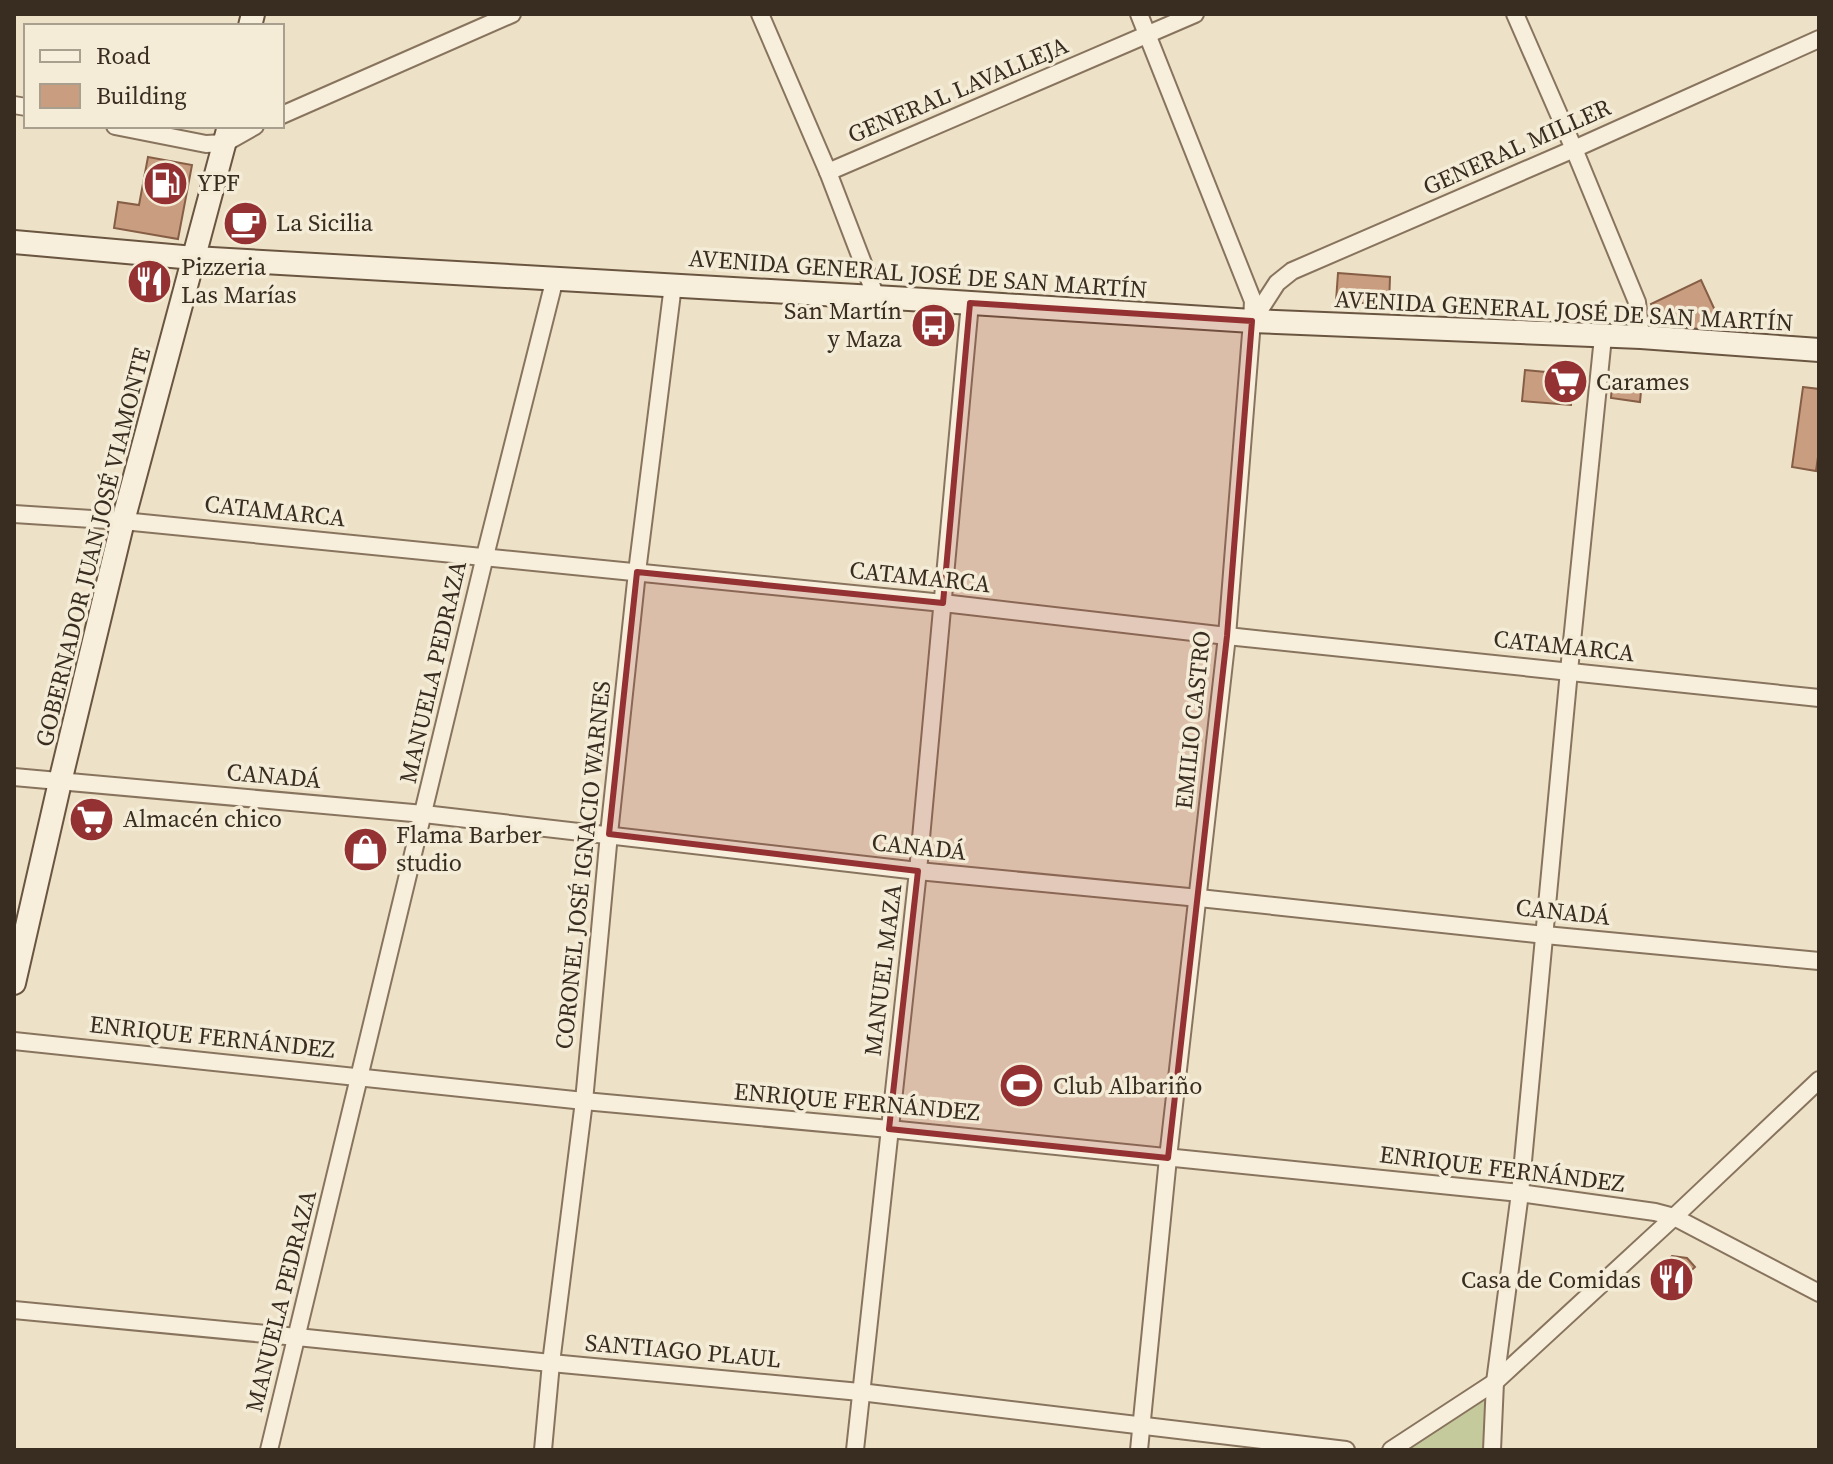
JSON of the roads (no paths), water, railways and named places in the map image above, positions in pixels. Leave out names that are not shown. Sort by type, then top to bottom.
[{"type":"main road","name":"GOBERNADOR JUAN JOSÉ VIAMONTE","points":[[14,983],[123,521],[227,134]]},
{"type":"main road","name":"AVENIDA GENERAL JOSÉ DE SAN MARTÍN","points":[[14,242],[194,258],[1252,321],[1641,337],[1819,350]]},
{"type":"street","points":[[284,114],[512,14]]},
{"type":"street","points":[[760,14],[828,172],[876,297]]},
{"type":"street","name":"EMILIO CASTRO","points":[[1139,14],[1253,301],[1227,636],[1168,1158],[1139,1450]]},
{"type":"street","name":"GENERAL LAVALLEJA","points":[[828,172],[1195,14]]},
{"type":"street","points":[[1515,14],[1637,302],[1641,337]]},
{"type":"street","name":"GENERAL MILLER","points":[[1252,321],[1277,283],[1292,271],[1819,39]]},
{"type":"street","points":[[124,128],[206,144],[248,128]]},
{"type":"street","name":"MANUELA PEDRAZA","points":[[269,1450],[555,278]]},
{"type":"street","name":"CORONEL JOSÉ IGNACIO WARNES","points":[[543,1450],[584,1101],[637,572],[673,285]]},
{"type":"street","name":"MANUEL MAZA","points":[[855,1450],[918,871],[970,303]]},
{"type":"street","points":[[1492,1450],[1495,1382],[1520,1193],[1603,337]]},
{"type":"street","name":"CATAMARCA","points":[[14,514],[123,521],[485,556],[1819,698]]},
{"type":"street","name":"CANADÁ","points":[[14,777],[424,814],[918,871],[1819,961]]},
{"type":"street","name":"ENRIQUE FERNÁNDEZ","points":[[14,1041],[584,1101],[1520,1193],[1674,1217],[1819,1293]]},
{"type":"street","points":[[1391,1450],[1495,1382],[1819,1080]]},
{"type":"street","name":"SANTIAGO PLAUL","points":[[14,1310],[860,1392],[1346,1450]]},
{"type":"place","name":"YPF","points":[[166,183]]},
{"type":"place","name":"La Sicilia","points":[[245,223]]},
{"type":"place","name":"Pizzeria Las Marías","points":[[150,281]]},
{"type":"place","name":"San Martín y Maza","points":[[933,325]]},
{"type":"place","name":"Carames","points":[[1565,382]]},
{"type":"place","name":"Almacén chico","points":[[92,819]]},
{"type":"place","name":"Flama Barber studio","points":[[365,849]]},
{"type":"place","name":"Club Albariño","points":[[1022,1086]]},
{"type":"place","name":"Casa de Comidas","points":[[1672,1280]]}]
